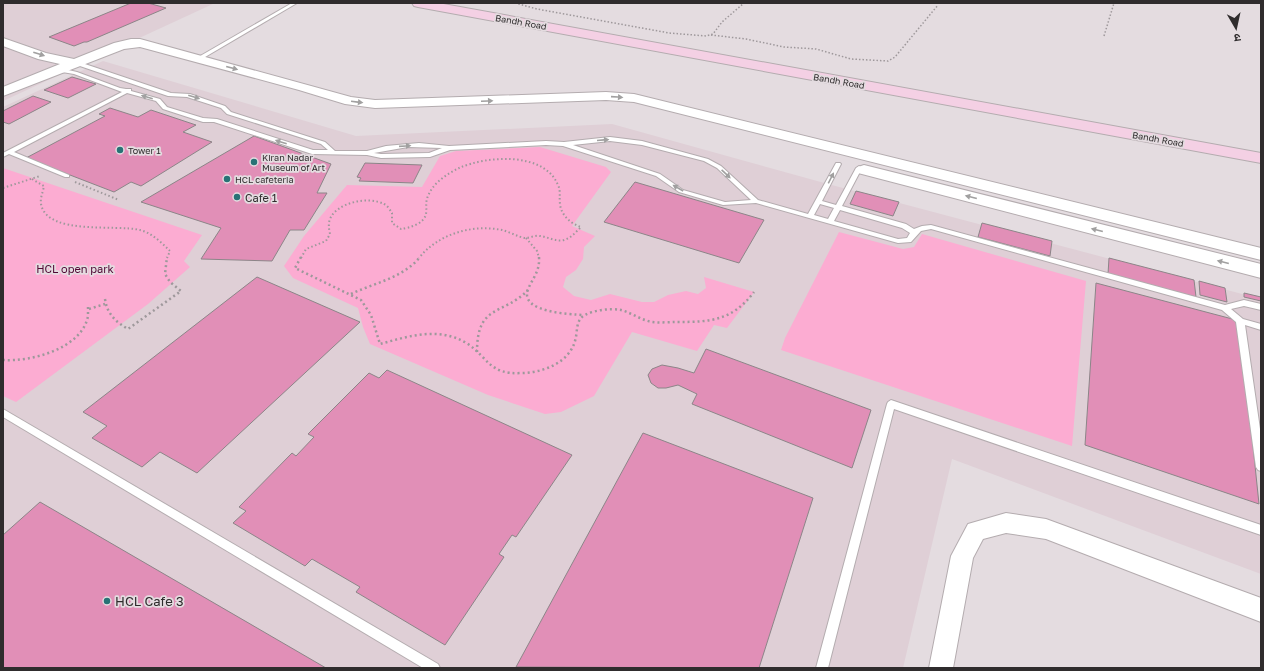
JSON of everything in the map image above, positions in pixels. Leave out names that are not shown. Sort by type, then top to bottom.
[{"type":"main road","name":"Bandh Road","points":[[418,3],[1261,158]]},
{"type":"main road","name":"Bandh Road","points":[[459,3],[1261,150]]},
{"type":"street","points":[[3,42],[44,56],[76,63]]},
{"type":"street","points":[[3,92],[119,46],[131,43],[140,43],[304,87],[350,101],[375,104],[606,96],[634,98],[822,152],[838,164],[859,168],[1261,271]]},
{"type":"street","points":[[119,46],[357,115],[597,107],[625,108],[1261,254]]},
{"type":"street","points":[[3,53],[60,70]]},
{"type":"street","points":[[3,99],[60,70]]},
{"type":"street","points":[[942,668],[962,556],[976,531],[1006,523],[1046,529],[1261,610]]},
{"type":"lane","points":[[198,59],[295,3]]},
{"type":"lane","points":[[76,63],[170,94],[188,95],[223,107],[229,113],[323,144],[333,152]]},
{"type":"lane","points":[[60,70],[75,73],[158,100],[165,108],[203,120],[215,120],[312,152],[333,152],[346,154],[367,153],[381,156],[430,155],[449,148],[546,143],[564,144],[610,139],[642,143],[706,160],[720,167],[756,201]]},
{"type":"lane","points":[[6,153],[141,85]]},
{"type":"lane","points":[[215,120],[229,113]]},
{"type":"lane","points":[[367,153],[380,148],[436,144],[449,148]]},
{"type":"lane","points":[[564,144],[658,176],[681,191],[725,204],[756,201],[898,241],[909,240],[920,228],[931,227],[1225,308],[1240,321],[1261,327]]},
{"type":"lane","points":[[6,153],[68,176]]},
{"type":"lane","points":[[810,217],[838,164]]},
{"type":"lane","points":[[830,222],[859,168]]},
{"type":"lane","points":[[819,202],[904,226],[910,228],[914,233]]},
{"type":"lane","points":[[1225,308],[1244,303],[1261,307]]},
{"type":"lane","points":[[1240,321],[1259,436],[1261,467]]},
{"type":"lane","points":[[822,668],[891,404],[1261,530]]},
{"type":"lane","points":[[3,413],[434,668]]},
{"type":"path","points":[[515,3],[537,9],[669,33],[692,36],[711,35],[746,39],[784,47],[816,49],[851,59],[888,61],[895,57],[938,5]]},
{"type":"path","points":[[711,35],[722,22],[744,3]]},
{"type":"path","points":[[1104,36],[1114,3]]},
{"type":"path","points":[[526,238],[534,234],[557,241],[568,240],[581,227],[576,226],[563,215],[559,207],[561,195],[556,181],[546,171],[530,163],[500,159],[469,164],[458,168],[437,182],[426,200],[426,214],[421,222],[414,227],[401,229],[392,223],[392,213],[385,204],[365,201],[350,203],[334,212],[330,217],[328,228],[330,234],[326,241],[306,248],[295,268],[361,300],[367,306],[377,329],[380,344],[418,334],[440,334],[462,341],[477,352],[488,364],[502,371],[517,374],[536,372],[564,361],[571,351],[578,336],[577,324],[584,315]]},
{"type":"path","points":[[3,188],[41,176]]},
{"type":"path","points":[[32,179],[44,186],[41,203],[42,209],[53,219],[71,226],[126,228],[139,230],[150,234],[170,251],[164,266],[164,274],[166,280],[181,291],[128,329],[111,316],[106,304],[106,299]]},
{"type":"path","points":[[351,294],[396,276],[411,267],[426,249],[447,236],[464,231],[487,228],[514,232],[526,238],[538,253],[539,260],[534,282],[523,296],[497,309],[485,318],[476,340],[477,352]]},
{"type":"path","points":[[528,290],[529,299],[532,305],[540,308],[584,315],[599,310],[620,310],[652,322],[704,322],[721,318],[745,304],[754,292]]},
{"type":"path","points":[[3,360],[23,361],[39,357],[55,350],[69,341],[80,332],[88,322],[90,312],[88,304]]},
{"type":"path","points":[[89,309],[106,304]]},
{"type":"shaded area","points":[[3,3],[215,3],[3,101]]},
{"type":"shaded area","points":[[103,61],[356,136],[612,124],[828,184],[1261,299],[1261,574],[952,459],[903,668],[3,668],[3,107]]},
{"type":"green space","points":[[540,147],[606,167],[611,172],[572,226],[595,236],[584,247],[583,259],[576,270],[566,277],[563,287],[574,296],[591,300],[610,294],[642,302],[654,302],[668,295],[686,291],[698,294],[706,288],[704,277],[754,292],[727,328],[714,325],[697,351],[632,332],[594,396],[561,412],[545,414],[488,395],[370,344],[363,327],[358,308],[293,278],[284,266],[304,236],[347,185],[422,187],[440,156],[456,151]]},
{"type":"green space","name":"HCL open park","points":[[3,168],[202,235],[184,261],[190,267],[148,304],[16,402],[3,396]]},
{"type":"green space","points":[[839,232],[903,249],[914,247],[922,234],[1086,281],[1072,446],[781,350],[785,338]]},
{"type":"building","points":[[131,3],[148,3],[166,8],[87,42],[74,46],[49,37]]},
{"type":"building","points":[[72,77],[96,84],[68,98],[44,90]]},
{"type":"building","points":[[33,96],[51,102],[9,124],[3,122],[3,111]]},
{"type":"building","name":"Tower 1","points":[[110,108],[138,117],[151,110],[196,125],[183,132],[212,142],[141,186],[131,182],[114,192],[26,158],[105,116],[99,114]]},
{"type":"building","name":"Cafe 1","points":[[254,136],[331,164],[317,193],[327,193],[304,230],[290,230],[272,261],[201,259],[221,228],[141,202]]},
{"type":"building","points":[[365,163],[422,165],[413,183],[359,181],[361,178],[357,177]]},
{"type":"building","points":[[635,182],[764,220],[739,263],[604,222]]},
{"type":"building","points":[[856,191],[899,202],[893,216],[850,204]]},
{"type":"building","points":[[982,223],[1052,241],[1050,256],[978,237]]},
{"type":"building","points":[[1109,258],[1194,280],[1196,297],[1108,274]]},
{"type":"building","points":[[257,277],[360,322],[197,473],[160,452],[142,467],[92,438],[107,426],[83,412]]},
{"type":"building","points":[[1199,281],[1225,288],[1227,302],[1200,295]]},
{"type":"building","points":[[1096,283],[1240,321],[1259,504],[1085,445]]},
{"type":"building","points":[[1244,293],[1261,297],[1261,301],[1244,297]]},
{"type":"building","points":[[706,349],[871,410],[852,468],[692,404],[697,394],[678,385],[658,388],[651,383],[648,375],[652,369],[662,365],[694,373]]},
{"type":"building","points":[[387,370],[572,455],[516,537],[512,535],[499,554],[504,557],[445,645],[356,592],[360,587],[312,559],[305,566],[233,523],[246,511],[239,507],[292,453],[296,456],[314,437],[308,434],[369,373],[379,378]]},
{"type":"building","points":[[643,433],[813,498],[759,668],[516,667]]},
{"type":"building","name":"HCL Cafe 3","points":[[40,502],[326,668],[3,668],[3,535]]},
{"type":"place","name":"Tower 1","points":[[120,150]]},
{"type":"place","name":"Kiran Nadar Museum of Art","points":[[254,162]]},
{"type":"place","name":"HCL cafeteria","points":[[227,179]]},
{"type":"place","name":"Cafe 1","points":[[237,197]]},
{"type":"place","name":"HCL Cafe 3","points":[[107,601]]}]
